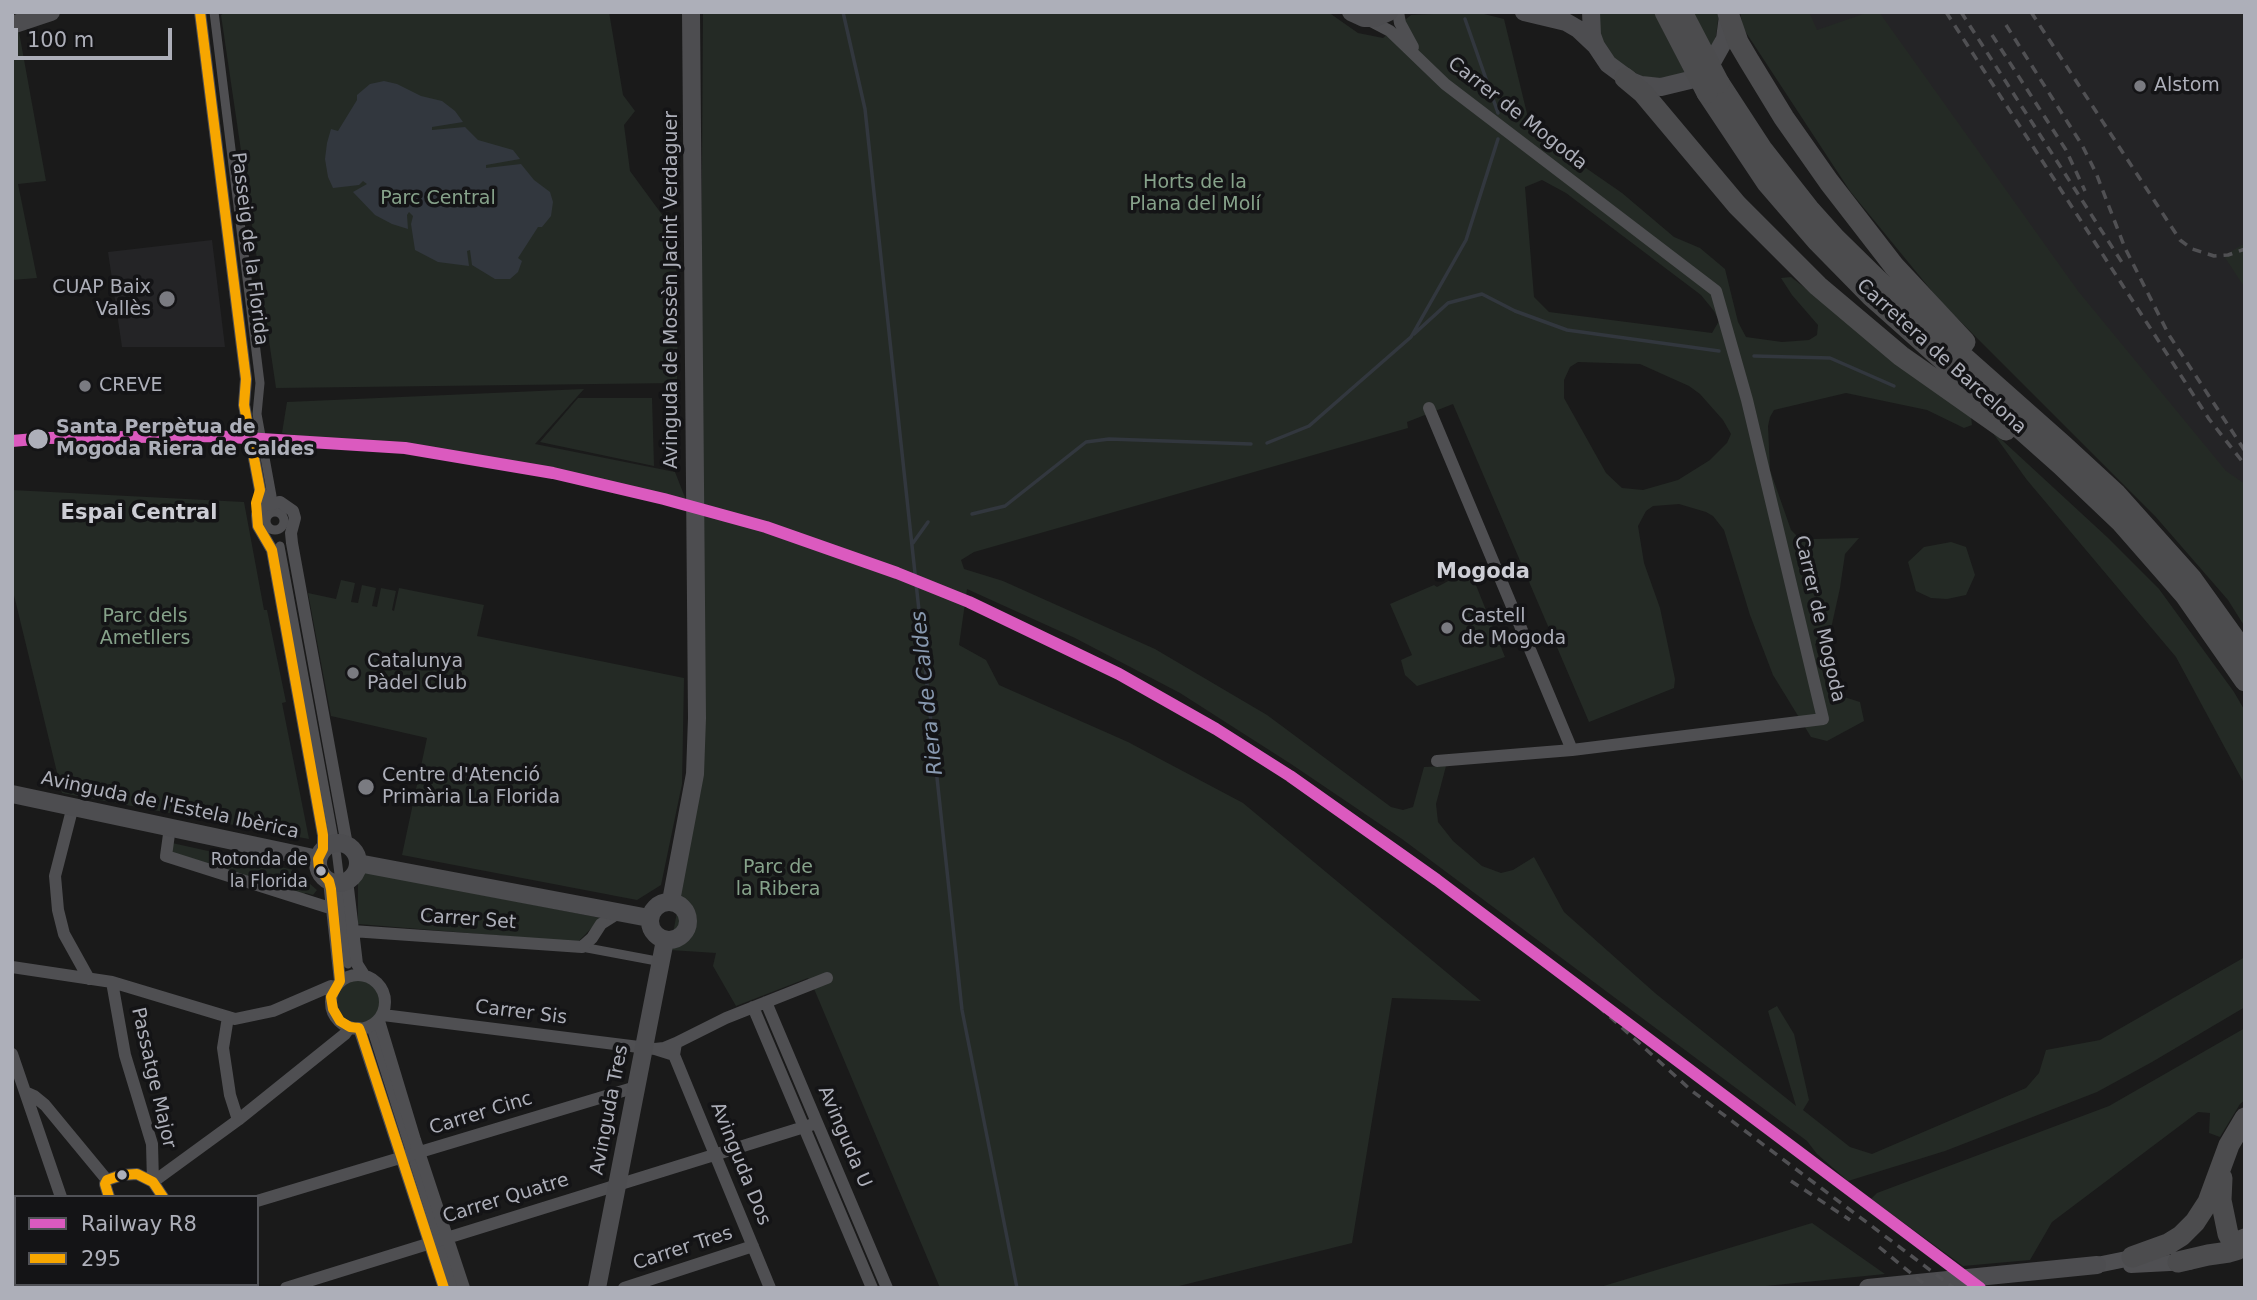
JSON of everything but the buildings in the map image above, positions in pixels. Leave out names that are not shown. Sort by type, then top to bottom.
[{"type":"highway","name":"Carretera de Barcelona","points":[[1665,12],[1768,183],[1844,270],[2062,455],[2116,494],[2166,548],[2207,599],[2245,653]]},
{"type":"highway","name":"Carretera de Barcelona","points":[[1682,12],[1713,88]]},
{"type":"highway","points":[[1728,13],[1738,42],[1767,91],[1847,207],[2062,455]]},
{"type":"highway","points":[[1625,78],[1643,93],[1737,205],[1818,286],[1932,379],[1989,419],[2062,455]]},
{"type":"highway","name":"Carretera de Barcelona","points":[[2062,455],[2163,568],[2245,681]]},
{"type":"highway","points":[[2132,1257],[2168,1244],[2188,1229],[2208,1202],[2235,1134],[2245,1118]]},
{"type":"highway","points":[[2225,1159],[2221,1184],[2223,1214],[2228,1234],[2244,1249]]},
{"type":"highway","points":[[2210,1261],[2244,1249]]},
{"type":"highway","points":[[2178,1262],[2244,1249]]},
{"type":"main road","points":[[16,20],[51,12]]},
{"type":"main road","name":"Avinguda de Mossèn Jacint Verdaguer","points":[[671,901],[695,774],[697,719],[691,12]]},
{"type":"main road","points":[[1357,15],[1375,18],[1390,12]]},
{"type":"main road","points":[[1524,12],[1566,22],[1596,46],[1608,64],[1625,78],[1641,85],[1661,87],[1680,84],[1701,74],[1721,47],[1727,31],[1728,13]]},
{"type":"main road","points":[[1591,12],[1592,35],[1596,46]]},
{"type":"main road","name":"Avinguda de l'Estela Ibèrica","points":[[12,794],[170,827],[332,848]]},
{"type":"main road","points":[[332,848],[356,855],[358,863],[356,871],[339,880],[319,869],[332,848]]},
{"type":"main road","points":[[358,863],[649,918]]},
{"type":"main road","points":[[671,901],[682,906],[688,918],[686,930],[677,938],[665,940],[652,932],[649,918],[657,905],[671,901]]},
{"type":"main road","name":"Avinguda Tres","points":[[597,1288],[636,1087],[649,1048],[664,962],[665,940]]},
{"type":"main road","points":[[1868,1288],[2097,1265]]},
{"type":"street","name":"Passeig de la Florida","points":[[200,12],[246,379],[244,405],[260,490],[256,503],[258,520],[261,531],[278,533]]},
{"type":"street","name":"Passeig de la Florida","points":[[214,12],[260,383],[257,414],[272,505],[266,523],[271,530],[278,533]]},
{"type":"street","name":"Carrer de Mogoda","points":[[1398,12],[1400,23],[1418,56]]},
{"type":"street","name":"Carrer de Mogoda","points":[[1357,15],[1390,31],[1444,84],[1716,290],[1747,400],[1823,719],[1572,750]]},
{"type":"street","points":[[1429,408],[1572,750],[1437,761]]},
{"type":"street","name":"Passeig de la Florida","points":[[260,490],[272,505]]},
{"type":"street","name":"Passeig de la Florida","points":[[272,505],[280,502],[293,511],[295,518],[278,533],[274,560],[320,821],[332,848]]},
{"type":"street","points":[[258,520],[261,509],[272,505]]},
{"type":"street","name":"Passeig de la Florida","points":[[278,533],[342,831],[332,848]]},
{"type":"street","points":[[280,546],[332,848]]},
{"type":"street","points":[[73,806],[55,876],[58,910],[64,934],[89,979]]},
{"type":"street","points":[[170,827],[166,856],[333,909]]},
{"type":"street","points":[[339,880],[333,909],[338,984],[331,997],[332,1009],[340,1021],[369,1025]]},
{"type":"street","points":[[339,880],[357,964],[364,975]]},
{"type":"street","points":[[339,880],[348,964]]},
{"type":"street","points":[[582,947],[601,924],[620,912]]},
{"type":"street","name":"Carrer Set","points":[[352,931],[582,947],[664,962]]},
{"type":"street","points":[[12,967],[112,982],[234,1019],[273,1011],[338,984],[351,975],[364,975],[380,987],[384,997],[369,1025],[345,1034],[238,1120],[153,1182]]},
{"type":"street","points":[[675,1049],[726,1018],[827,978]]},
{"type":"street","name":"Passatge Major","points":[[112,982],[125,1055],[152,1144],[153,1182]]},
{"type":"street","name":"Avinguda U","points":[[766,1002],[887,1288]]},
{"type":"street","name":"Avinguda U","points":[[753,1007],[872,1288]]},
{"type":"street","points":[[228,1017],[223,1048],[230,1096],[238,1120]]},
{"type":"street","points":[[369,1025],[454,1288]]},
{"type":"street","points":[[369,1025],[411,1156]]},
{"type":"street","name":"Carrer Sis","points":[[369,1025],[675,1049]]},
{"type":"street","name":"Avinguda Dos","points":[[675,1049],[770,1288]]},
{"type":"street","points":[[12,1054],[18,1094],[60,1195]]},
{"type":"street","name":"Carrer Cinc","points":[[259,1200],[636,1087]]},
{"type":"street","points":[[18,1094],[34,1096],[45,1105],[107,1180]]},
{"type":"street","name":"Carrer Quatre","points":[[286,1288],[817,1122]]},
{"type":"street","points":[[107,1180],[137,1174],[153,1182],[162,1195]]},
{"type":"street","points":[[107,1180],[105,1184],[108,1195]]},
{"type":"street","points":[[438,1240],[444,1288]]},
{"type":"street","points":[[438,1240],[464,1288]]},
{"type":"street","name":"Carrer Tres","points":[[624,1288],[753,1246]]},
{"type":"street","points":[[2097,1265],[2132,1257],[2244,1249]]},
{"type":"street","points":[[2097,1265],[2210,1261]]},
{"type":"shaded area","points":[[1793,12],[2245,12],[2245,530]]},
{"type":"shaded area","points":[[384,81],[397,84],[421,96],[442,101],[455,111],[463,122],[432,127],[432,130],[465,127],[478,140],[513,150],[520,159],[486,165],[486,168],[521,164],[534,180],[550,192],[553,202],[551,216],[542,227],[538,227],[518,258],[522,261],[518,272],[510,279],[495,279],[472,265],[470,250],[467,251],[469,266],[438,262],[415,250],[411,224],[413,216],[409,212],[407,215],[408,229],[375,215],[353,192],[367,184],[363,181],[359,185],[333,188],[325,159],[331,129],[338,131],[357,100],[357,95],[370,84]]},
{"type":"shaded area","name":"CUAP Baix Vallès","points":[[212,240],[225,347],[122,347],[108,252]]},
{"type":"green space","name":"Parc Central","points":[[226,12],[609,12],[623,95],[635,111],[624,125],[630,171],[663,216],[679,215],[677,383],[276,388],[221,15]]},
{"type":"green space","points":[[703,12],[1328,12],[1358,33],[1383,38],[1411,15],[1476,12],[1504,19],[1531,130],[1622,193],[1674,237],[1700,248],[1725,269],[1738,322],[1746,337],[1782,342],[1809,340],[1817,335],[1818,325],[1781,278],[1791,277],[1971,417],[1972,425],[1964,428],[1927,410],[1846,393],[1774,410],[1770,417],[1770,470],[1791,530],[1797,536],[1814,539],[1859,538],[1845,554],[1830,633],[1815,644],[1828,692],[1860,702],[1864,721],[1827,741],[1811,737],[1773,675],[1750,615],[1724,530],[1713,516],[1679,504],[1653,506],[1646,511],[1638,526],[1644,563],[1660,608],[1675,679],[1674,688],[1589,722],[1453,404],[1407,422],[1408,428],[974,552],[961,560],[964,569],[1003,581],[1155,649],[1267,715],[1391,807],[1403,810],[1413,807],[1424,767],[1446,766],[1436,804],[1438,822],[1453,841],[1482,866],[1501,873],[1513,870],[1534,857],[1564,912],[1655,993],[1796,1106],[1768,1011],[1777,1006],[1794,1034],[1809,1100],[1803,1110],[1850,1147],[1872,1154],[2026,1088],[2039,1073],[2046,1050],[2100,1040],[2245,957],[2245,1007],[2097,1092],[1945,1151],[1848,1181],[1817,1154],[1807,1141],[1402,839],[1291,764],[1180,693],[1075,638],[967,589],[959,645],[986,660],[999,685],[1128,742],[1243,803],[1481,1001],[1392,998],[1352,1243],[1171,1288],[940,1288],[808,978],[736,1006],[713,966],[716,953],[670,950],[698,798]],"holes":[[[1542,180],[1566,193],[1701,295],[1719,321],[1712,333],[1549,312],[1534,297],[1525,187]],[[1578,362],[1640,364],[1689,386],[1700,394],[1723,420],[1731,434],[1727,443],[1710,460],[1678,480],[1643,490],[1622,488],[1606,473],[1564,398],[1564,380],[1570,367]]]},
{"type":"green space","points":[[1597,12],[1654,12],[1685,73],[1665,78],[1644,77],[1625,69],[1610,56],[1600,39]]},
{"type":"green space","points":[[1692,12],[1719,12],[1716,36],[1711,49]]},
{"type":"green space","points":[[1740,12],[1809,12],[1817,30],[1869,12],[1879,12],[2078,291],[2226,471],[2245,484],[2245,627],[2228,600],[2155,516],[1940,301],[1850,191],[1743,28]]},
{"type":"green space","points":[[19,32],[46,181],[18,184],[37,278],[12,280],[12,36]]},
{"type":"green space","points":[[2245,243],[2245,288],[2224,256]]},
{"type":"green space","points":[[584,389],[535,444],[675,472],[686,500],[282,433],[287,402]]},
{"type":"green space","points":[[578,398],[652,398],[654,466],[540,442]]},
{"type":"green space","points":[[1990,429],[2159,589],[2234,692],[2245,711],[2245,785],[2176,657],[2027,480]]},
{"type":"green space","name":"Parc dels Ametllers","points":[[12,490],[244,502],[264,610],[267,610],[286,702],[282,703],[309,839],[62,793],[12,587]]},
{"type":"green space","points":[[1951,542],[1966,547],[1975,575],[1966,595],[1947,599],[1931,598],[1916,591],[1908,562],[1924,547]]},
{"type":"green space","points":[[1467,563],[1505,657],[1417,686],[1405,675],[1401,660],[1412,655],[1390,604],[1434,585],[1437,587],[1452,579],[1448,571]]},
{"type":"green space","points":[[341,580],[355,583],[351,602],[358,603],[362,585],[376,588],[372,606],[377,607],[381,588],[396,591],[394,611],[399,588],[484,605],[477,636],[684,678],[682,784],[661,885],[637,900],[402,855],[427,738],[331,716],[308,593],[336,599]]},
{"type":"green space","points":[[172,843],[294,870],[317,890],[313,895],[301,895],[170,853]]},
{"type":"green space","points":[[365,872],[601,918],[578,942],[358,924],[358,876]]},
{"type":"green space","points":[[358,975],[377,983],[385,1002],[377,1021],[358,1029],[339,1021],[331,1002],[339,983]]},
{"type":"green space","points":[[2245,1028],[2245,1100],[2220,1137],[2209,1133],[2210,1113],[2198,1112],[2052,1222],[2030,1260],[1963,1266],[1871,1199],[1877,1193],[2109,1106]]},
{"type":"green space","points":[[1812,1223],[1885,1274],[1746,1288],[1597,1288]]},
{"type":"waterway","name":"Riera de Caldes","points":[[843,12],[865,109],[962,1010],[1017,1288]]},
{"type":"waterway","points":[[1465,19],[1498,113]]},
{"type":"waterway","points":[[1267,443],[1309,426],[1411,337],[1466,240],[1498,139]]},
{"type":"waterway","points":[[1414,334],[1448,303],[1482,294],[1515,311],[1567,330],[1719,351]]},
{"type":"waterway","points":[[1754,356],[1830,358],[1894,386]]},
{"type":"waterway","points":[[972,514],[1005,506],[1086,442],[1109,439],[1251,444]]},
{"type":"waterway","points":[[913,543],[928,522]]},
{"type":"railway","points":[[1946,12],[2209,419],[2245,465]]},
{"type":"railway","points":[[1961,12],[2123,264]]},
{"type":"railway","points":[[2031,12],[2180,240],[2192,249],[2214,256],[2228,255],[2245,249]]},
{"type":"railway","points":[[2006,25],[2082,145],[2096,173],[2125,248],[2169,335],[2245,451]]},
{"type":"railway","points":[[1992,35],[2066,150],[2085,191]]},
{"type":"railway","points":[[1549,965],[1692,1091],[1954,1288]]},
{"type":"railway","points":[[1791,1181],[1850,1220]]},
{"type":"railway","points":[[1879,1247],[1929,1288]]},
{"type":"rail line","name":"R8","points":[[12,441],[46,438],[214,436],[405,448],[553,473],[664,499],[766,527],[897,573],[969,602],[1119,674],[1216,729],[1290,776],[1437,880],[1980,1288]]},
{"type":"transit line","name":"295","points":[[200,12],[246,379],[244,405],[260,490],[256,503],[258,526],[272,550],[323,835],[323,849],[318,859],[319,869],[329,881],[331,889],[340,981],[331,997],[333,1009],[340,1021],[350,1027],[359,1028],[361,1033],[444,1288]]},
{"type":"transit line","name":"295","points":[[108,1195],[105,1184],[107,1180],[137,1174],[153,1182],[162,1195]]},
{"type":"place","name":"Alstom","points":[[2140,86]]},
{"type":"place","name":"CUAP Baix Vallès","points":[[167,299]]},
{"type":"place","name":"CREVE","points":[[85,386]]},
{"type":"place","name":"Santa Perpètua de Mogoda Riera de Caldes","points":[[38,439]]},
{"type":"place","name":"Castell de Mogoda","points":[[1447,628]]},
{"type":"place","name":"Catalunya Pàdel Club","points":[[353,673]]},
{"type":"place","name":"Centre d'Atenció Primària La Florida","points":[[366,787]]},
{"type":"place","name":"Rotonda de la Florida","points":[[321,871]]},
{"type":"district","name":"Espai Central","points":[[139,514]]},
{"type":"district","name":"Mogoda","points":[[1483,573]]},
{"type":"park label","name":"Horts de la Plana del Molí","points":[[1195,194]]},
{"type":"park label","name":"Parc de la Ribera","points":[[778,879]]}]
